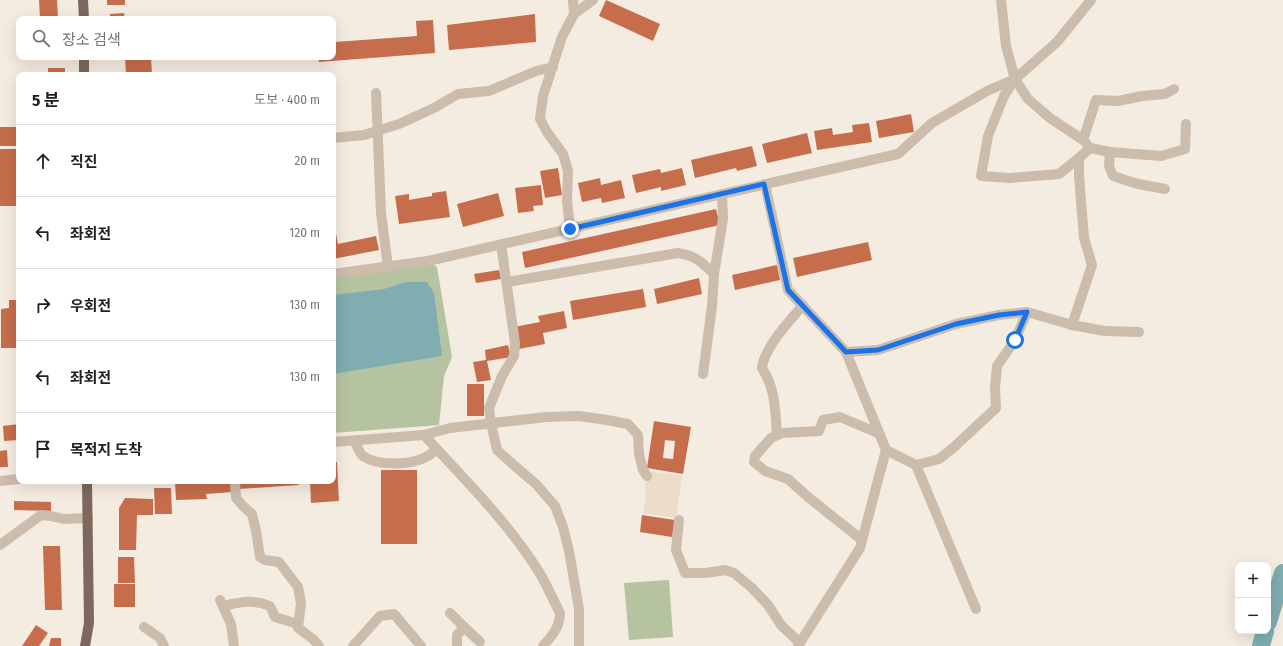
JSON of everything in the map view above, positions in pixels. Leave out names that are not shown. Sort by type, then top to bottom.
[{"type":"main road","points":[[84,0],[84,16]]},
{"type":"main road","points":[[84,60],[84,72]]},
{"type":"main road","points":[[85,646],[89,623],[88,484]]},
{"type":"street","points":[[573,0],[574,14]]},
{"type":"street","points":[[570,229],[567,201],[568,171],[563,154],[547,132],[540,119],[543,96],[562,37],[574,14],[593,0]]},
{"type":"street","points":[[1001,0],[1006,46],[1015,79],[1028,100],[1050,118],[1083,140],[1090,148],[1110,152],[1161,156],[1185,149],[1186,124]]},
{"type":"street","points":[[1090,148],[1080,158],[1059,174],[1010,178],[981,176],[988,136],[1004,96],[1015,79],[1058,42],[1091,0]]},
{"type":"street","points":[[336,138],[364,135],[398,124],[434,108],[458,94],[490,91],[536,71],[553,67]]},
{"type":"street","points":[[336,274],[428,261],[898,154],[932,123],[987,91],[1015,79]]},
{"type":"street","points":[[1083,140],[1096,100],[1118,102],[1142,96],[1165,94],[1174,89]]},
{"type":"street","points":[[376,92],[381,213],[388,267]]},
{"type":"street","points":[[1110,152],[1110,166],[1113,176],[1138,184],[1165,189]]},
{"type":"street","points":[[1072,325],[1092,265],[1084,238],[1079,176],[1080,158]]},
{"type":"street","points":[[679,520],[676,550],[685,574],[725,570],[734,574],[752,588],[768,605],[781,625],[799,644],[860,548],[886,450],[846,352],[788,290],[764,184]]},
{"type":"street","points":[[703,374],[712,306],[714,274],[723,219],[722,194]]},
{"type":"street","points":[[501,244],[515,343],[514,356],[502,376],[489,408],[491,423],[497,450],[537,485],[555,506],[563,527],[569,551],[579,609],[579,646]]},
{"type":"street","points":[[507,282],[678,253],[691,255],[714,274]]},
{"type":"street","points":[[777,435],[774,394],[769,380],[762,368],[763,361],[777,337],[803,305]]},
{"type":"street","points":[[886,450],[916,465],[939,460],[996,408],[997,366],[1015,340],[1027,312]]},
{"type":"street","points":[[846,352],[878,350],[956,324],[999,315],[1027,312],[1072,325],[1105,331],[1139,332]]},
{"type":"street","points":[[336,442],[424,435],[450,428],[546,417],[579,416],[628,424],[638,435],[639,454],[643,470],[647,476]]},
{"type":"street","points":[[862,540],[788,479],[765,471],[754,462],[755,456],[771,438],[777,435],[782,433],[819,431],[823,420],[840,417],[880,434]]},
{"type":"street","points":[[424,435],[500,520],[540,573],[560,613],[558,626],[543,646]]},
{"type":"street","points":[[354,441],[362,456],[372,461],[382,463],[397,463],[424,458],[437,450]]},
{"type":"street","points":[[916,465],[976,609]]},
{"type":"street","points":[[0,481],[16,479]]},
{"type":"street","points":[[235,484],[236,498],[252,514],[260,557],[265,560],[279,562],[298,587],[301,604],[298,628],[313,639],[319,646]]},
{"type":"street","points":[[0,545],[41,515],[64,519],[88,518]]},
{"type":"street","points":[[234,646],[231,624],[222,603],[260,602],[270,606],[275,617],[298,624]]},
{"type":"street","points":[[450,613],[480,642]]},
{"type":"street","points":[[353,646],[380,616],[394,614],[421,646]]},
{"type":"street","points":[[144,627],[160,638],[164,646]]},
{"type":"street","points":[[457,646],[457,635],[464,627]]},
{"type":"green space","points":[[428,261],[437,267],[452,357],[444,376],[439,425],[336,433],[336,274]]},
{"type":"green space","points":[[669,580],[673,637],[629,640],[624,583]]},
{"type":"shaded area","points":[[648,471],[682,476],[676,518],[643,513],[646,496],[645,482]]},
{"type":"water","points":[[406,282],[427,282],[434,293],[442,356],[336,374],[336,295],[384,289]]},
{"type":"building","points":[[39,0],[57,0],[58,16],[40,16]]},
{"type":"building","points":[[107,0],[125,0],[125,5],[107,5]]},
{"type":"building","points":[[606,0],[660,24],[653,41],[599,16]]},
{"type":"building","points":[[124,13],[124,16],[110,16],[110,14]]},
{"type":"building","points":[[535,14],[536,42],[449,50],[447,25]]},
{"type":"building","points":[[433,20],[435,53],[319,62],[319,60],[336,60],[336,42],[417,36],[416,21]]},
{"type":"building","points":[[125,60],[151,60],[152,72],[126,72]]},
{"type":"building","points":[[48,68],[65,68],[65,72],[48,72]]},
{"type":"building","points":[[911,114],[914,132],[879,138],[876,121]]},
{"type":"building","points":[[869,123],[872,142],[817,150],[814,131],[832,128],[833,135],[853,132],[852,125]]},
{"type":"building","points":[[0,127],[16,127],[16,146],[0,146]]},
{"type":"building","points":[[807,133],[812,153],[767,163],[762,144]]},
{"type":"building","points":[[752,146],[757,166],[737,171],[736,168],[695,178],[691,160]]},
{"type":"building","points":[[0,149],[16,149],[16,206],[0,206]]},
{"type":"building","points":[[558,168],[562,195],[545,198],[540,171]]},
{"type":"building","points":[[682,168],[686,185],[661,191],[661,187],[636,193],[632,175],[660,169],[661,173]]},
{"type":"building","points":[[600,178],[601,185],[621,180],[625,198],[602,203],[601,198],[582,202],[578,183]]},
{"type":"building","points":[[541,185],[543,205],[533,206],[534,211],[518,213],[515,188]]},
{"type":"building","points":[[446,191],[450,217],[399,224],[395,196],[409,194],[409,200],[432,196],[432,193]]},
{"type":"building","points":[[498,193],[504,216],[463,227],[457,204]]},
{"type":"building","points":[[716,209],[720,225],[525,268],[522,252]]},
{"type":"building","points":[[336,234],[338,244],[376,236],[379,250],[336,258]]},
{"type":"building","points":[[868,242],[872,260],[797,277],[793,258]]},
{"type":"building","points":[[777,265],[780,280],[735,290],[732,275]]},
{"type":"building","points":[[499,270],[501,279],[476,283],[474,274]]},
{"type":"building","points":[[699,278],[702,294],[657,304],[654,289]]},
{"type":"building","points":[[643,289],[646,307],[573,320],[570,301]]},
{"type":"building","points":[[9,300],[16,300],[16,348],[1,348],[1,309],[9,308]]},
{"type":"building","points":[[564,311],[567,328],[543,333],[545,344],[519,349],[514,327],[540,322],[538,316]]},
{"type":"building","points":[[508,345],[511,357],[487,361],[491,380],[477,382],[473,362],[486,360],[485,350]]},
{"type":"building","points":[[467,384],[484,384],[484,416],[467,416]]},
{"type":"building","points":[[654,421],[691,427],[683,474],[647,468]],"holes":[[[665,440],[675,441],[673,459],[663,458]]]},
{"type":"building","points":[[16,424],[16,440],[4,441],[3,426]]},
{"type":"building","points":[[7,450],[8,467],[0,467],[0,451]]},
{"type":"building","points":[[337,462],[339,501],[311,503],[310,484],[336,484]]},
{"type":"building","points":[[381,470],[417,470],[417,544],[381,544]]},
{"type":"building","points":[[175,484],[232,484],[232,492],[206,494],[207,499],[176,500]]},
{"type":"building","points":[[238,484],[299,484],[299,485],[239,489]]},
{"type":"building","points":[[154,488],[171,488],[172,514],[155,514]]},
{"type":"building","points":[[125,498],[153,499],[153,515],[137,515],[136,550],[119,550],[119,508]]},
{"type":"building","points":[[14,501],[51,502],[51,511],[14,510]]},
{"type":"building","points":[[642,515],[675,520],[672,537],[640,532]]},
{"type":"building","points":[[43,546],[60,546],[62,610],[45,610]]},
{"type":"building","points":[[118,557],[134,557],[135,583],[118,583]]},
{"type":"building","points":[[114,584],[135,584],[135,607],[114,607]]},
{"type":"building","points":[[36,625],[48,633],[39,646],[22,646]]},
{"type":"building","points":[[51,638],[61,638],[61,646],[49,646]]},
{"type":"waterway","points":[[1271,612],[1283,573]]},
{"type":"waterway","points":[[1261,646],[1264,634]]},
{"type":"route","points":[[570,229],[764,184],[788,290],[846,352],[878,350],[956,324],[999,315],[1027,312],[1015,340]]}]
